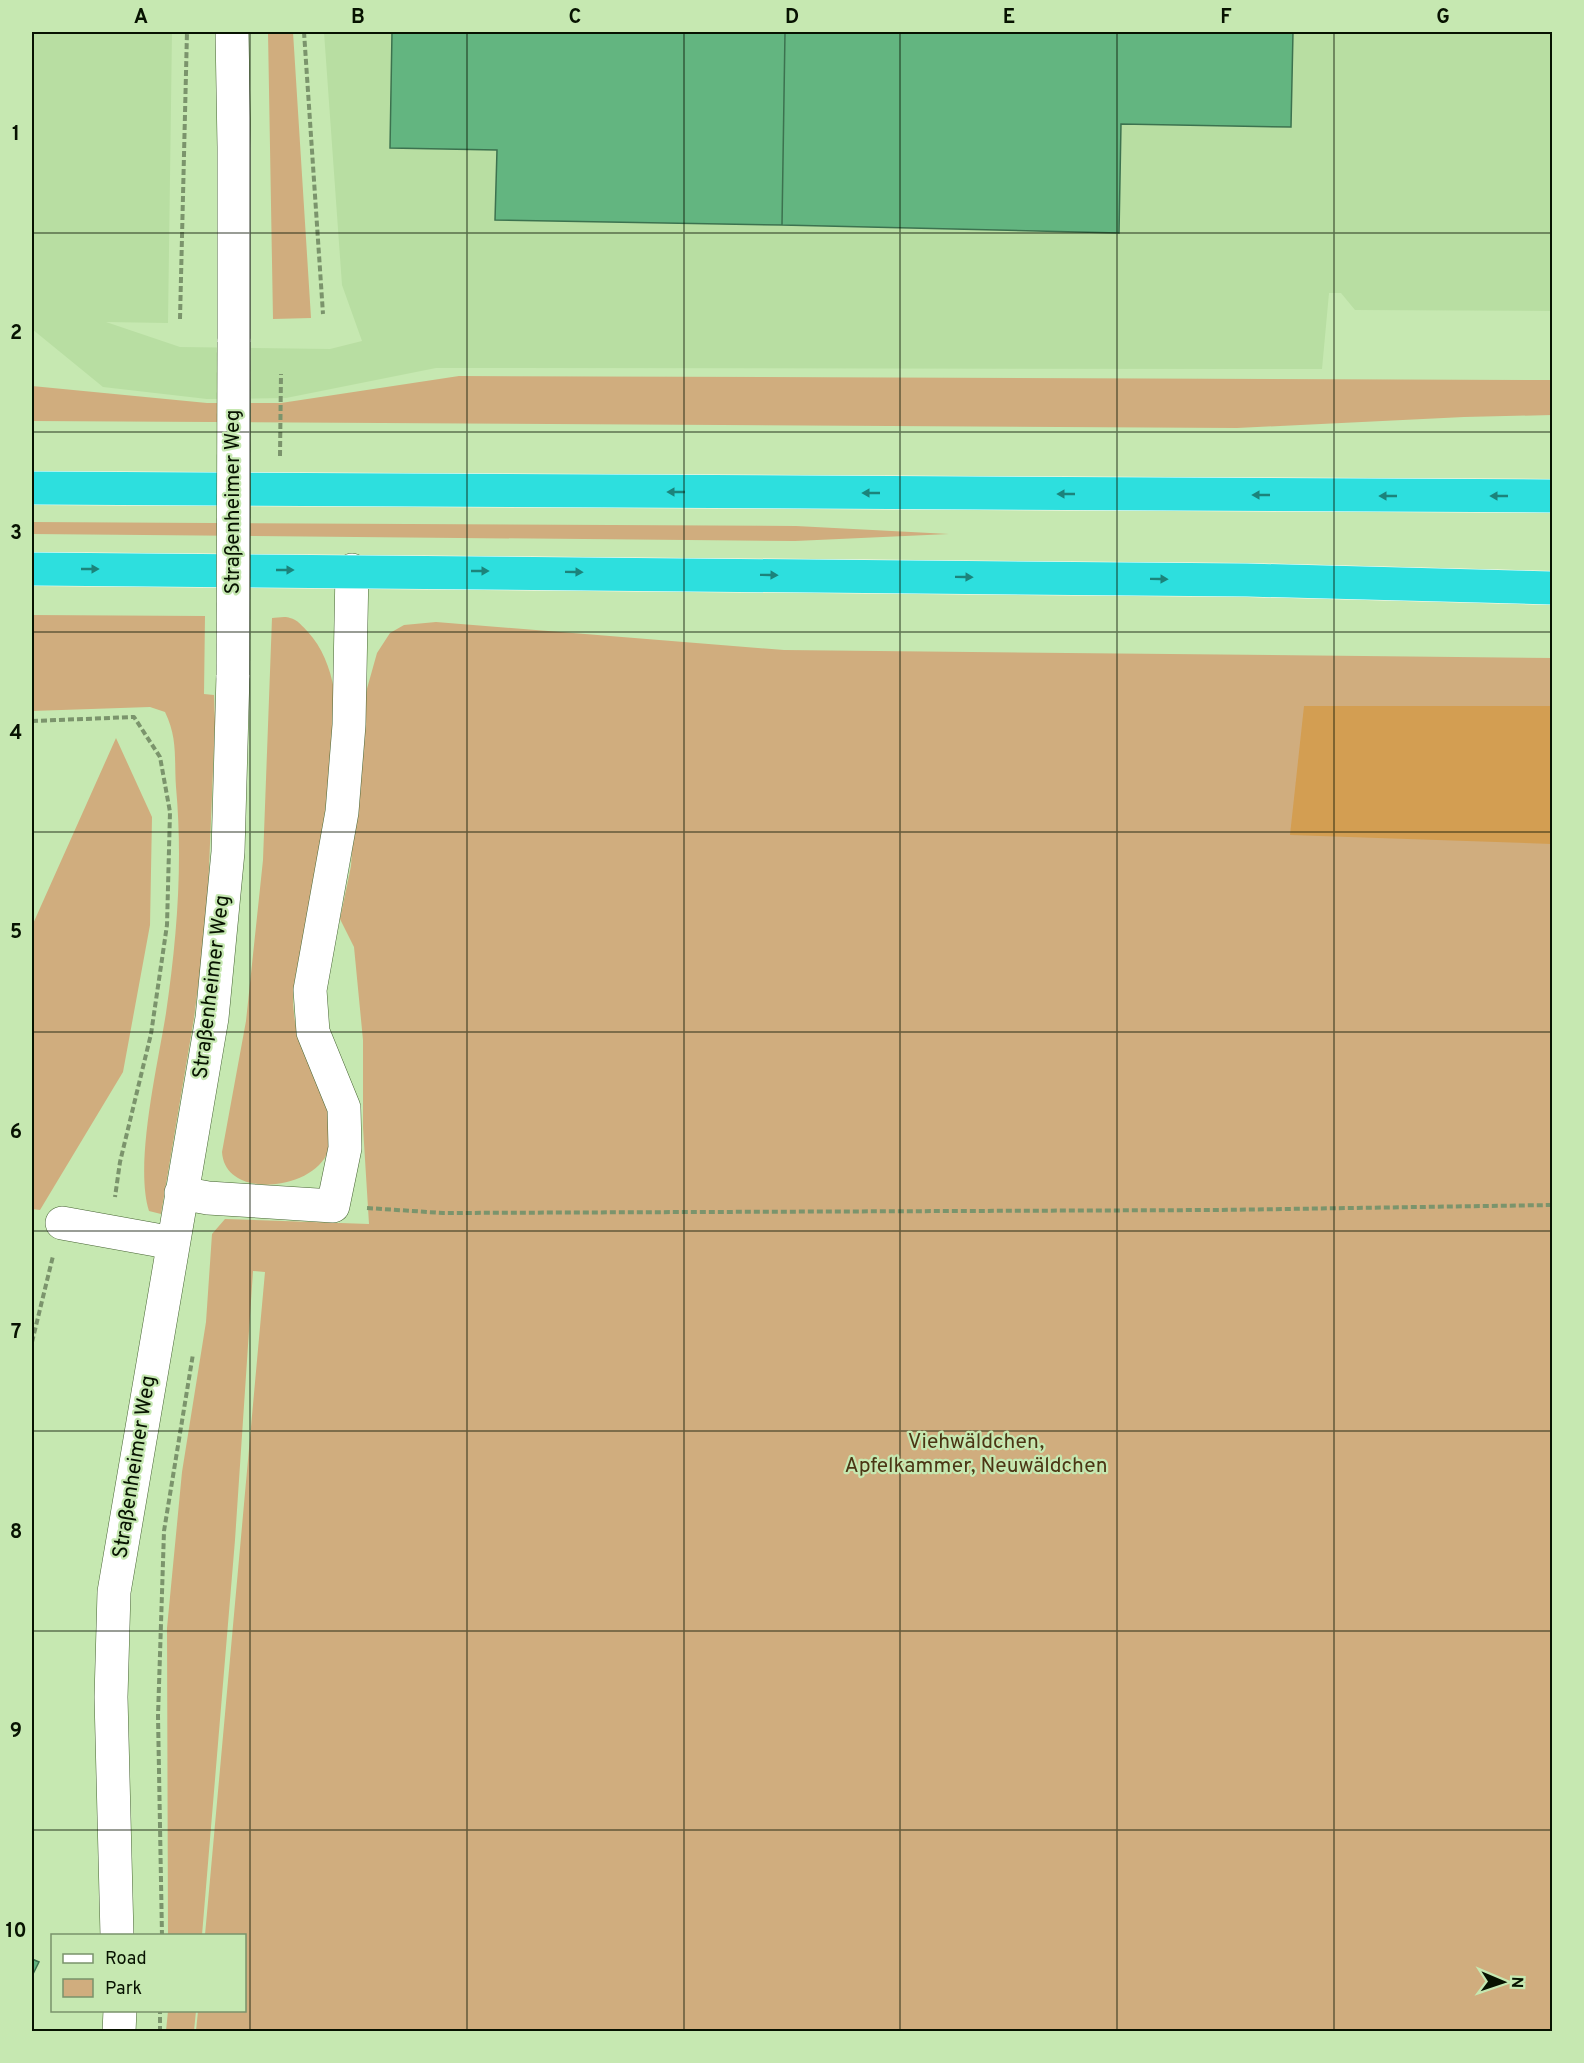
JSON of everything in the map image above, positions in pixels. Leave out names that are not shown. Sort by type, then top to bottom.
[{"type":"highway","points":[[32,488],[1552,496]]},
{"type":"highway","points":[[32,569],[352,570],[1246,580],[1552,588]]},
{"type":"street","name":"Straßenheimer Weg","points":[[117,1934],[111,1697],[114,1592],[213,1006],[228,852],[232,675],[234,342],[232,32]]},
{"type":"street","points":[[181,1193],[208,1198],[333,1206],[345,1148],[344,1108],[313,1032],[310,990],[342,812],[349,725],[352,570]]},
{"type":"street","points":[[62,1223],[172,1243]]},
{"type":"street","points":[[119,2031],[120,2012]]},
{"type":"path","points":[[180,319],[188,32]]},
{"type":"path","points":[[304,32],[323,314]]},
{"type":"path","points":[[280,489],[281,374]]},
{"type":"path","points":[[32,721],[134,717],[160,757],[170,812],[167,925],[152,1034],[120,1162],[111,1232]]},
{"type":"path","points":[[333,1206],[443,1213],[1218,1210],[1552,1205]]},
{"type":"path","points":[[32,1342],[62,1223]]},
{"type":"path","points":[[162,1934],[158,1716],[164,1531],[195,1343]]},
{"type":"path","points":[[160,2012],[160,2031]]},
{"type":"shaded area","points":[[32,32],[172,32],[168,323],[106,322],[180,347],[330,349],[362,341],[342,285],[324,32],[1552,32],[1552,311],[1355,310],[1341,293],[1329,293],[1322,369],[436,368],[286,398],[207,399],[103,387],[32,329]]},
{"type":"shaded area","points":[[1304,706],[1552,706],[1552,844],[1290,835]]},
{"type":"green space","points":[[268,32],[293,32],[311,318],[273,319]]},
{"type":"green space","points":[[459,376],[1552,380],[1552,415],[1237,428],[32,421],[32,386],[207,403],[281,403]]},
{"type":"green space","points":[[32,522],[796,526],[949,534],[795,541],[32,534]]},
{"type":"green space","points":[[32,615],[205,616],[204,694],[214,695],[215,722],[207,917],[194,1018],[161,1214],[149,1211],[144,1167],[153,1086],[170,985],[178,900],[178,815],[172,731],[165,712],[150,707],[32,711]]},
{"type":"green space","points":[[272,618],[293,619],[308,632],[325,658],[336,701],[334,751],[318,867],[293,994],[299,1039],[329,1114],[331,1139],[328,1151],[320,1164],[306,1174],[290,1181],[253,1184],[238,1178],[227,1168],[222,1152],[246,1021],[263,860]]},
{"type":"green space","name":"Viehwäldchen, Apfelkammer, Neuwäldchen","points":[[436,622],[784,650],[1552,658],[1552,2031],[196,2031],[198,2012],[246,2012],[246,1934],[205,1934],[265,1272],[253,1271],[235,1540],[202,1934],[168,1934],[167,1628],[182,1472],[206,1322],[212,1234],[225,1219],[369,1224],[363,1127],[363,1040],[354,947],[340,919],[351,866],[361,710],[377,653],[390,633],[404,625]]},
{"type":"green space","points":[[116,738],[152,817],[150,925],[123,1072],[40,1210],[32,1209],[32,926]]},
{"type":"green space","points":[[168,2012],[196,2012],[194,2031],[166,2031]]},
{"type":"building","points":[[392,32],[785,32],[782,225],[495,220],[497,150],[390,148]]},
{"type":"building","points":[[785,32],[1293,32],[1291,127],[1121,124],[1119,233],[782,225]]},
{"type":"building","points":[[32,1959],[39,1962],[32,1976]]}]
